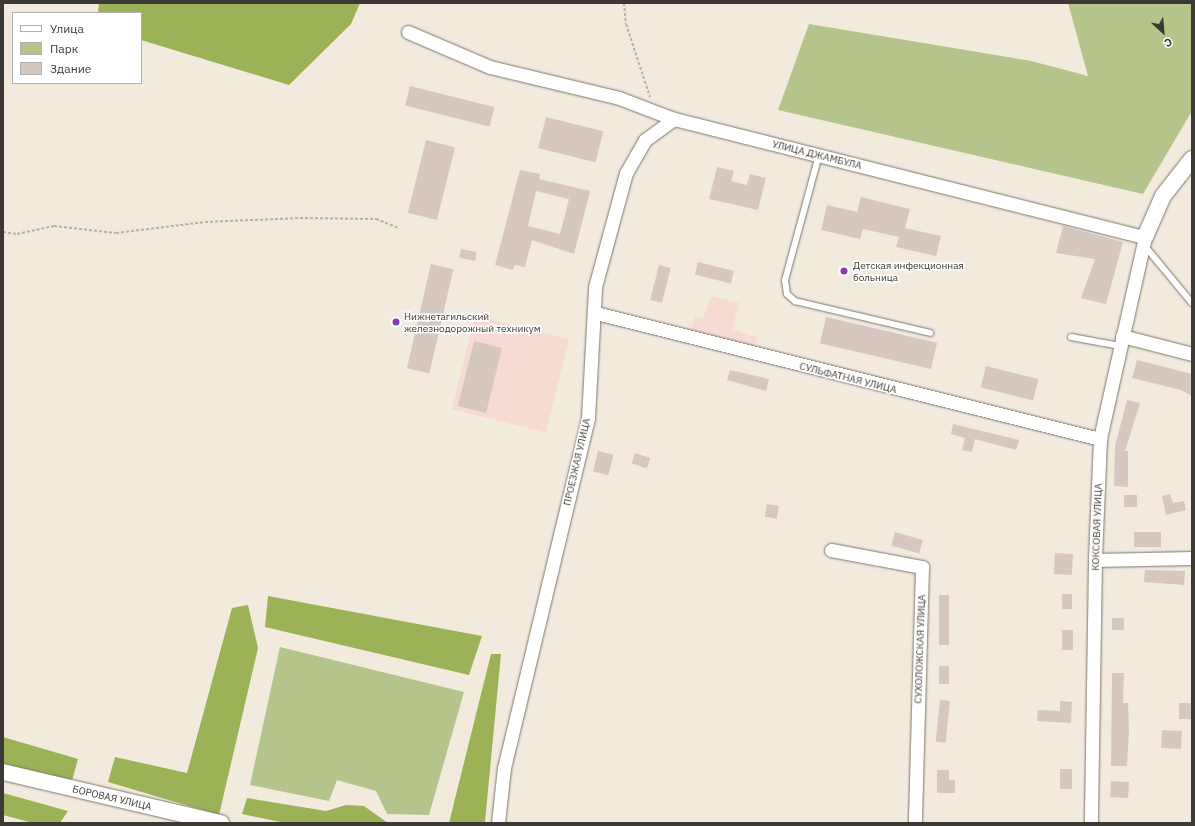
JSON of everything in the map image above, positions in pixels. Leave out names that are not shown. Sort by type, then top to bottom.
[{"type":"street","name":"УЛИЦА ДЖАМБУЛА","points":[[408,32],[490,67],[619,98],[647,110],[674,119],[819,155],[1144,240]]},
{"type":"street","name":"ПРОЕЗЖАЯ УЛИЦА","points":[[498,823],[504,768],[588,418],[596,313],[595,287],[626,172],[645,140],[674,119]]},
{"type":"street","points":[[1144,240],[1163,196],[1192,159]]},
{"type":"street","name":"КОКСОВАЯ УЛИЦА","points":[[1091,823],[1095,560],[1100,439],[1144,240]]},
{"type":"street","name":"СУЛЬФАТНАЯ УЛИЦА","points":[[596,313],[1100,439]]},
{"type":"street","points":[[1121,341],[1192,354]]},
{"type":"street","name":"СУХОЛОЖСКАЯ УЛИЦА","points":[[831,550],[922,567],[915,823]]},
{"type":"street","points":[[1095,560],[1192,558]]},
{"type":"street","name":"БОРОВАЯ УЛИЦА","points":[[3,772],[221,823]]},
{"type":"lane","points":[[819,155],[785,280],[787,294],[795,301],[930,333]]},
{"type":"lane","points":[[1144,240],[1192,303]]},
{"type":"lane","points":[[1071,337],[1121,341]]},
{"type":"path","points":[[624,3],[626,24],[652,103],[647,110]]},
{"type":"path","points":[[3,232],[17,234],[54,226],[116,233],[205,222],[300,218],[376,219],[398,228]]},
{"type":"shaded area","points":[[711,296],[739,303],[732,330],[757,337],[753,349],[690,332],[695,317],[703,319]]},
{"type":"shaded area","points":[[475,316],[569,339],[546,433],[452,409]]},
{"type":"green space","points":[[99,3],[360,3],[351,24],[289,85],[142,40],[142,12],[98,12]]},
{"type":"green space","points":[[1068,3],[1192,3],[1192,111],[1143,194],[778,110],[809,24],[1031,61],[1088,76]]},
{"type":"green space","points":[[268,596],[482,636],[469,675],[265,627]]},
{"type":"green space","points":[[248,605],[258,648],[219,815],[108,782],[115,757],[187,773],[232,608]]},
{"type":"green space","points":[[280,647],[464,692],[429,815],[387,814],[376,791],[337,780],[329,801],[250,785]]},
{"type":"green space","points":[[491,654],[501,654],[485,822],[449,823]]},
{"type":"green space","points":[[3,737],[78,759],[72,781],[3,764]]},
{"type":"green space","points":[[3,793],[68,811],[60,823],[33,823],[3,815]]},
{"type":"green space","points":[[247,798],[326,811],[346,805],[364,806],[388,823],[285,823],[242,814]]},
{"type":"building","points":[[410,86],[494,107],[490,126],[405,105]]},
{"type":"building","points":[[546,117],[603,131],[596,162],[538,148]]},
{"type":"building","points":[[426,140],[455,147],[437,220],[408,213]]},
{"type":"building","points":[[717,167],[734,171],[731,181],[747,185],[750,174],[766,178],[758,210],[709,199]]},
{"type":"building","points":[[520,170],[540,174],[539,179],[590,191],[574,254],[532,240],[525,267],[515,265],[513,270],[495,265]],"holes":[[[536,191],[569,199],[560,234],[528,226]]]},
{"type":"building","points":[[861,197],[910,209],[905,228],[941,236],[936,256],[896,247],[899,237],[863,229],[860,239],[821,230],[827,205],[857,212]]},
{"type":"building","points":[[1063,226],[1123,242],[1106,304],[1081,298],[1095,259],[1056,253]]},
{"type":"building","points":[[461,249],[477,252],[475,261],[459,258]]},
{"type":"building","points":[[698,262],[734,271],[731,284],[695,275]]},
{"type":"building","points":[[431,264],[453,269],[429,373],[407,368]]},
{"type":"building","points":[[659,265],[671,268],[662,303],[650,300]]},
{"type":"building","points":[[826,317],[937,343],[931,369],[820,343]]},
{"type":"building","points":[[474,341],[502,348],[486,413],[458,406]]},
{"type":"building","points":[[1137,360],[1192,374],[1192,396],[1181,390],[1132,378]]},
{"type":"building","points":[[986,366],[1038,379],[1033,400],[981,387]]},
{"type":"building","points":[[730,370],[769,379],[766,391],[727,380]]},
{"type":"building","points":[[1127,400],[1140,403],[1125,451],[1128,451],[1128,487],[1114,486],[1115,446]]},
{"type":"building","points":[[953,424],[1019,440],[1016,450],[975,439],[972,452],[962,450],[965,438],[951,434]]},
{"type":"building","points":[[598,451],[614,455],[608,475],[593,471]]},
{"type":"building","points":[[635,453],[650,458],[647,468],[632,463]]},
{"type":"building","points":[[1170,494],[1173,503],[1184,501],[1186,510],[1166,515],[1162,496]]},
{"type":"building","points":[[1124,495],[1137,495],[1137,507],[1124,507]]},
{"type":"building","points":[[767,504],[779,506],[777,519],[765,517]]},
{"type":"building","points":[[895,532],[923,540],[919,553],[891,545]]},
{"type":"building","points":[[1134,532],[1161,532],[1161,547],[1134,547]]},
{"type":"building","points":[[1055,553],[1073,554],[1072,575],[1054,574]]},
{"type":"building","points":[[1145,570],[1185,571],[1184,585],[1144,582]]},
{"type":"building","points":[[1062,594],[1072,594],[1072,609],[1062,609]]},
{"type":"building","points":[[939,595],[949,595],[949,645],[939,645]]},
{"type":"building","points":[[1112,618],[1124,618],[1124,630],[1112,630]]},
{"type":"building","points":[[1062,630],[1073,630],[1073,650],[1062,650]]},
{"type":"building","points":[[939,666],[949,666],[949,684],[939,684]]},
{"type":"building","points":[[1112,673],[1124,673],[1123,703],[1128,703],[1129,730],[1127,766],[1111,766]]},
{"type":"building","points":[[940,700],[950,701],[946,743],[936,742]]},
{"type":"building","points":[[1060,701],[1072,702],[1071,723],[1037,721],[1038,710],[1060,711]]},
{"type":"building","points":[[1179,703],[1192,703],[1192,719],[1179,719]]},
{"type":"building","points":[[1162,730],[1182,731],[1181,749],[1161,748]]},
{"type":"building","points":[[1060,769],[1072,769],[1072,789],[1060,789]]},
{"type":"building","points":[[937,770],[949,770],[949,780],[955,780],[955,793],[937,793]]},
{"type":"building","points":[[1111,781],[1129,782],[1128,798],[1110,797]]},
{"type":"place","name":"Детская инфекционная больница","points":[[844,271]]},
{"type":"place","name":"Нижнетагильский железнодорожный техникум","points":[[396,322]]}]
